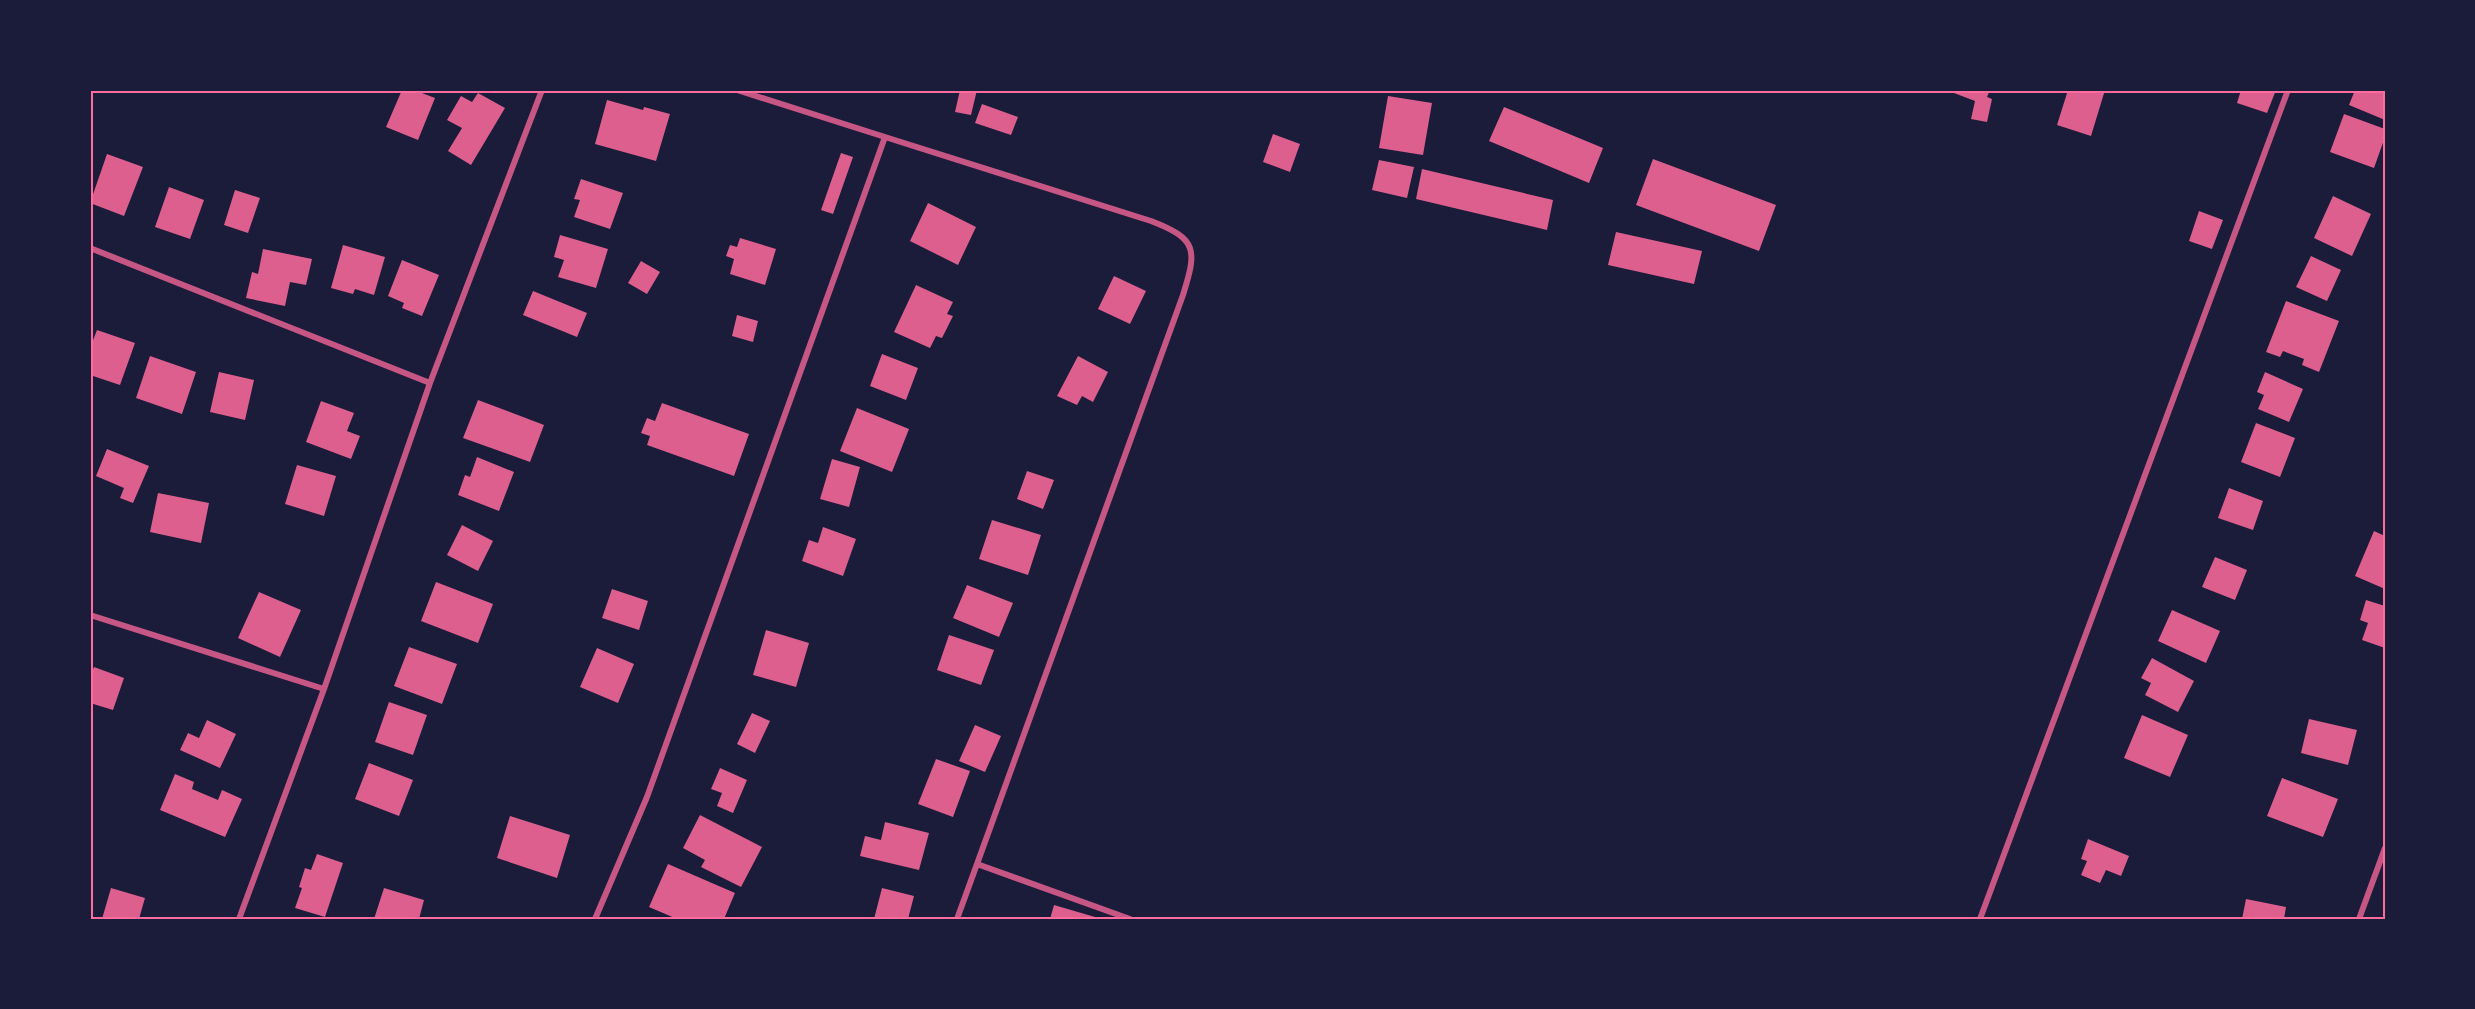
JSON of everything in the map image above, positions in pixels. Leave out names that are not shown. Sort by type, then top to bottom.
[{"type":"street","points":[[239,919],[324,689],[430,383],[542,90]]},
{"type":"street","points":[[737,90],[1151,221],[1179,234],[1188,242],[1191,250],[1191,272],[1183,295],[957,919]]},
{"type":"street","points":[[1980,919],[2288,90]]},
{"type":"street","points":[[595,919],[647,797],[885,137]]},
{"type":"street","points":[[90,248],[430,383]]},
{"type":"street","points":[[90,615],[324,689]]},
{"type":"street","points":[[2359,919],[2385,848]]},
{"type":"street","points":[[977,864],[1130,919]]},
{"type":"building","points":[[402,90],[414,90],[435,98],[418,140],[386,127]]},
{"type":"building","points":[[960,90],[977,90],[971,115],[955,112]]},
{"type":"building","points":[[1946,90],[1990,90],[1987,97],[1992,99],[1987,122],[1971,119],[1975,101]]},
{"type":"building","points":[[2068,90],[2105,90],[2091,136],[2057,125]]},
{"type":"building","points":[[2241,90],[2276,90],[2267,113],[2237,103]]},
{"type":"building","points":[[2355,90],[2385,90],[2385,120],[2349,105]]},
{"type":"building","points":[[478,93],[505,108],[471,165],[448,151],[462,128],[447,120],[461,96],[472,102]]},
{"type":"building","points":[[1388,96],[1432,103],[1423,155],[1379,148]]},
{"type":"building","points":[[607,100],[643,110],[644,107],[670,114],[656,161],[595,144]]},
{"type":"building","points":[[982,104],[1018,117],[1011,135],[975,123]]},
{"type":"building","points":[[1504,107],[1603,148],[1589,183],[1489,141]]},
{"type":"building","points":[[2344,114],[2385,129],[2385,137],[2374,168],[2330,152]]},
{"type":"building","points":[[1273,134],[1300,144],[1290,172],[1263,162]]},
{"type":"building","points":[[841,153],[853,157],[833,214],[821,210]]},
{"type":"building","points":[[107,154],[143,167],[124,216],[90,203]]},
{"type":"building","points":[[1653,159],[1776,205],[1759,251],[1636,205]]},
{"type":"building","points":[[1379,160],[1414,167],[1407,198],[1372,190]]},
{"type":"building","points":[[1422,169],[1553,200],[1547,230],[1416,199]]},
{"type":"building","points":[[581,179],[623,193],[610,229],[574,217],[580,200],[574,199]]},
{"type":"building","points":[[169,187],[204,200],[190,239],[155,227]]},
{"type":"building","points":[[235,190],[260,198],[248,233],[224,225]]},
{"type":"building","points":[[2333,196],[2371,214],[2352,256],[2314,238]]},
{"type":"building","points":[[928,203],[976,227],[958,265],[910,241]]},
{"type":"building","points":[[2199,211],[2223,220],[2212,249],[2189,241]]},
{"type":"building","points":[[1616,232],[1702,251],[1694,284],[1608,265]]},
{"type":"building","points":[[560,235],[608,249],[596,288],[558,277],[564,260],[554,257]]},
{"type":"building","points":[[740,238],[776,249],[765,285],[730,274],[734,259],[726,256],[730,245],[737,247]]},
{"type":"building","points":[[343,245],[385,257],[374,295],[355,289],[353,294],[331,288]]},
{"type":"building","points":[[263,249],[312,259],[306,285],[290,282],[285,306],[246,298],[252,272],[258,274]]},
{"type":"building","points":[[2311,256],[2341,270],[2327,301],[2296,287]]},
{"type":"building","points":[[402,260],[439,275],[422,316],[402,308],[404,303],[388,296]]},
{"type":"building","points":[[641,261],[660,272],[647,294],[628,283]]},
{"type":"building","points":[[1114,276],[1146,291],[1130,324],[1098,309]]},
{"type":"building","points":[[916,285],[953,302],[947,314],[953,316],[942,338],[936,336],[930,348],[894,332]]},
{"type":"building","points":[[533,291],[587,313],[577,337],[523,315]]},
{"type":"building","points":[[2286,301],[2339,321],[2319,372],[2302,365],[2304,359],[2283,351],[2280,357],[2266,352]]},
{"type":"building","points":[[737,315],[758,321],[753,342],[732,336]]},
{"type":"building","points":[[97,330],[135,343],[120,385],[90,375],[90,348]]},
{"type":"building","points":[[882,354],[918,368],[906,400],[870,386]]},
{"type":"building","points":[[150,356],[196,372],[182,414],[136,398]]},
{"type":"building","points":[[1078,356],[1108,372],[1093,402],[1082,396],[1077,405],[1057,396]]},
{"type":"building","points":[[219,372],[254,380],[245,420],[210,412]]},
{"type":"building","points":[[2265,372],[2303,389],[2289,422],[2258,409],[2264,395],[2257,392]]},
{"type":"building","points":[[478,400],[544,425],[530,462],[463,438]]},
{"type":"building","points":[[321,401],[354,413],[347,431],[360,436],[351,459],[306,442]]},
{"type":"building","points":[[662,403],[749,434],[734,476],[647,445],[650,436],[641,433],[647,418],[655,421]]},
{"type":"building","points":[[857,408],[909,429],[892,472],[840,451]]},
{"type":"building","points":[[2256,423],[2295,438],[2280,477],[2241,462]]},
{"type":"building","points":[[107,449],[149,466],[133,503],[120,498],[124,488],[96,476]]},
{"type":"building","points":[[477,457],[514,472],[499,511],[458,495],[465,475],[470,477]]},
{"type":"building","points":[[832,459],[860,467],[849,507],[820,499]]},
{"type":"building","points":[[297,465],[336,476],[324,516],[285,504]]},
{"type":"building","points":[[1027,471],[1054,480],[1043,509],[1017,499]]},
{"type":"building","points":[[2229,488],[2263,501],[2253,530],[2218,518]]},
{"type":"building","points":[[158,493],[209,503],[201,543],[150,532]]},
{"type":"building","points":[[992,520],[1041,535],[1028,575],[979,559]]},
{"type":"building","points":[[462,525],[493,541],[478,571],[447,555]]},
{"type":"building","points":[[823,527],[856,539],[843,576],[802,561],[809,540],[818,543]]},
{"type":"building","points":[[2374,531],[2385,536],[2385,589],[2355,576]]},
{"type":"building","points":[[2215,557],[2247,570],[2235,600],[2202,587]]},
{"type":"building","points":[[436,582],[493,604],[478,643],[421,621]]},
{"type":"building","points":[[967,585],[1013,603],[999,637],[953,618]]},
{"type":"building","points":[[612,589],[648,601],[639,630],[602,618]]},
{"type":"building","points":[[259,592],[301,610],[280,657],[238,638]]},
{"type":"building","points":[[2366,600],[2385,606],[2385,648],[2362,640],[2368,623],[2360,620]]},
{"type":"building","points":[[2172,610],[2220,631],[2206,663],[2158,641]]},
{"type":"building","points":[[766,630],[809,643],[796,687],[753,675]]},
{"type":"building","points":[[949,635],[994,650],[981,685],[937,670]]},
{"type":"building","points":[[409,647],[457,664],[442,704],[394,686]]},
{"type":"building","points":[[597,648],[634,664],[618,703],[580,687]]},
{"type":"building","points":[[2152,658],[2194,681],[2178,712],[2145,695],[2151,683],[2141,678]]},
{"type":"building","points":[[94,667],[124,678],[113,710],[90,703],[90,676]]},
{"type":"building","points":[[389,702],[427,715],[413,755],[375,742]]},
{"type":"building","points":[[752,713],[770,721],[755,753],[737,744]]},
{"type":"building","points":[[2142,715],[2188,735],[2170,777],[2124,758]]},
{"type":"building","points":[[2309,719],[2357,730],[2348,765],[2301,753]]},
{"type":"building","points":[[207,720],[236,734],[220,768],[180,750],[188,733],[199,738]]},
{"type":"building","points":[[975,725],[1001,736],[985,772],[959,761]]},
{"type":"building","points":[[936,759],[970,771],[953,817],[918,804]]},
{"type":"building","points":[[369,763],[413,780],[399,816],[355,799]]},
{"type":"building","points":[[720,768],[747,780],[733,813],[717,806],[722,793],[711,789]]},
{"type":"building","points":[[175,774],[194,782],[192,789],[218,800],[222,790],[242,799],[225,837],[160,810]]},
{"type":"building","points":[[2282,778],[2338,799],[2323,837],[2267,816]]},
{"type":"building","points":[[700,815],[762,847],[741,887],[701,867],[705,860],[683,848]]},
{"type":"building","points":[[510,816],[570,835],[557,878],[497,858]]},
{"type":"building","points":[[885,822],[929,833],[919,870],[860,856],[865,836],[881,840]]},
{"type":"building","points":[[2088,839],[2129,856],[2121,876],[2106,870],[2100,883],[2081,875],[2087,861],[2081,859]]},
{"type":"building","points":[[317,854],[343,863],[325,917],[295,908],[302,888],[299,887],[305,868],[311,870]]},
{"type":"building","points":[[668,864],[735,893],[724,919],[677,919],[649,907]]},
{"type":"building","points":[[111,888],[145,898],[139,919],[102,919]]},
{"type":"building","points":[[384,888],[424,900],[419,919],[374,919]]},
{"type":"building","points":[[882,888],[914,896],[908,919],[874,919]]},
{"type":"building","points":[[2246,899],[2286,907],[2284,919],[2242,919]]},
{"type":"building","points":[[1054,905],[1095,917],[1095,919],[1050,919]]}]
